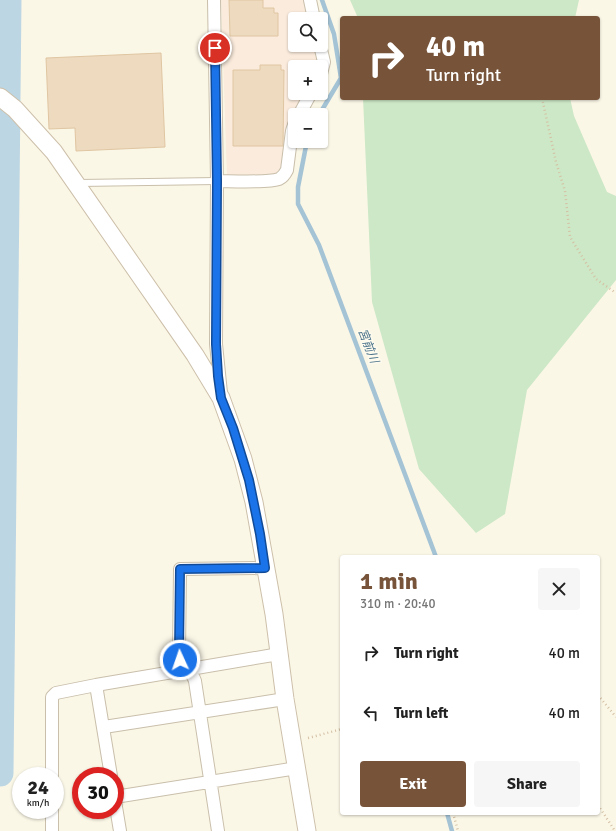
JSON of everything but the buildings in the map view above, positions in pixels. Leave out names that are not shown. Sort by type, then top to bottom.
[{"type":"street","points":[[214,0],[217,181],[216,344],[221,398]]},
{"type":"street","points":[[310,0],[313,12]]},
{"type":"street","points":[[0,97],[15,109],[42,138],[195,355],[221,398],[233,428],[249,480],[260,534],[274,614],[285,699],[308,831]]},
{"type":"street","points":[[217,181],[269,181],[280,179],[285,175],[287,170],[290,148]]},
{"type":"street","points":[[218,831],[195,681],[193,675],[180,660],[180,569],[265,568]]},
{"type":"street","points":[[52,767],[52,697],[60,691],[279,654]]},
{"type":"street","points":[[96,685],[110,767]]},
{"type":"street","points":[[104,727],[285,699]]},
{"type":"street","points":[[124,796],[297,768]]},
{"type":"street","points":[[52,819],[52,831]]},
{"type":"street","points":[[118,819],[120,831]]},
{"type":"lane","points":[[75,183],[217,181]]},
{"type":"path","points":[[542,100],[556,162],[566,191],[570,237],[596,279],[616,293]]},
{"type":"path","points":[[600,697],[616,717]]},
{"type":"path","points":[[293,741],[340,729]]},
{"type":"path","points":[[600,808],[616,831]]},
{"type":"path","points":[[454,815],[458,831]]},
{"type":"shaded area","points":[[221,0],[307,0],[310,12],[288,12],[288,52],[318,52],[319,60],[288,60],[288,100],[307,100],[304,108],[288,108],[288,148],[290,148],[285,164],[276,177],[227,176]]},
{"type":"green space","points":[[350,0],[579,0],[575,16],[357,16]]},
{"type":"green space","points":[[363,100],[570,100],[574,116],[607,192],[616,196],[616,280],[527,390],[505,514],[476,533],[419,469],[372,302]]},
{"type":"waterway","points":[[0,773],[8,0]]},
{"type":"waterway","name":"宮前川","points":[[322,0],[334,34],[340,72]]},
{"type":"waterway","name":"宮前川","points":[[323,108],[340,80]]},
{"type":"waterway","name":"宮前川","points":[[306,148],[298,187],[298,204],[319,245],[435,555]]},
{"type":"waterway","name":"宮前川","points":[[448,815],[452,831]]},
{"type":"route","points":[[180,660],[180,569],[265,568],[249,480],[233,428],[221,398],[218,376],[216,344],[217,181],[215,48]]}]
